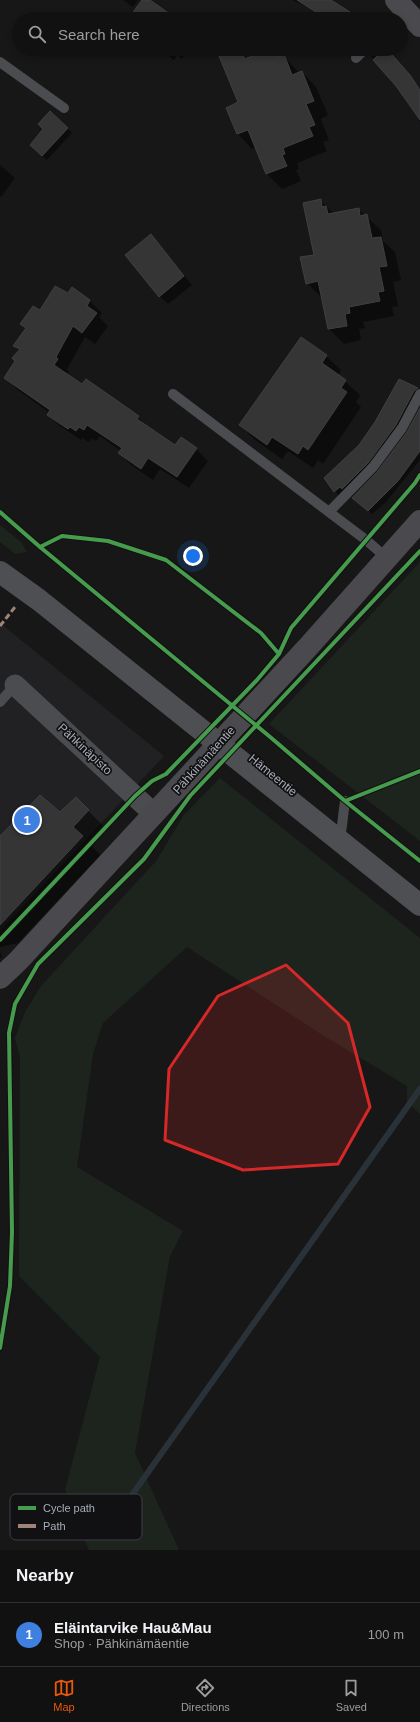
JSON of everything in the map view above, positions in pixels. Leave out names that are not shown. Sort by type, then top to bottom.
[{"type":"main road","name":"Hämeentie","points":[[0,562],[39,600]]},
{"type":"main road","name":"Hämeentie","points":[[0,572],[39,600],[420,905]]},
{"type":"street","points":[[408,17],[420,26]]},
{"type":"street","name":"Pähkinämäentie","points":[[0,978],[18,961],[178,788],[388,559],[420,521]]},
{"type":"street","name":"Pähkinäpisto","points":[[15,685],[154,814]]},
{"type":"lane","points":[[0,62],[64,108]]},
{"type":"lane","points":[[172,394],[329,512],[388,559]]},
{"type":"lane","points":[[329,512],[373,467],[402,428],[420,394]]},
{"type":"lane","points":[[0,702],[15,685]]},
{"type":"lane","points":[[340,842],[344,801]]},
{"type":"highlighted area","points":[[286,965],[348,1023],[370,1107],[338,1164],[243,1170],[165,1140],[169,1069],[218,996]]},
{"type":"shaded area","points":[[0,525],[21,542],[27,552],[15,554],[0,542]]},
{"type":"shaded area","points":[[420,562],[420,841],[269,724]]},
{"type":"shaded area","points":[[0,623],[164,756],[0,931]]},
{"type":"shaded area","points":[[220,778],[420,938],[420,1114],[407,1102],[407,1086],[324,1036],[187,947],[103,1023],[93,1054],[77,1167],[183,1231],[170,1256],[135,1453],[179,1550],[89,1550],[85,1540],[142,1540],[142,1494],[67,1494],[65,1490],[100,1357],[19,1276],[20,1057],[15,1038],[25,1012],[41,986],[157,860],[183,816]]},
{"type":"building","points":[[142,0],[150,0],[167,12],[133,12]]},
{"type":"building","points":[[297,0],[331,0],[350,12],[316,12]]},
{"type":"building","points":[[219,56],[243,56],[245,59],[252,56],[285,56],[292,75],[302,71],[314,101],[306,104],[315,125],[309,127],[313,136],[283,148],[285,154],[282,155],[287,166],[266,174],[248,130],[237,134],[226,108],[238,102]]},
{"type":"building","points":[[377,56],[393,56],[410,75],[420,90],[420,120],[396,86],[373,60]]},
{"type":"building","points":[[50,111],[68,128],[42,156],[30,145],[43,129],[38,124]]},
{"type":"building","points":[[321,199],[322,207],[326,206],[328,214],[359,208],[360,216],[367,214],[372,238],[381,237],[387,266],[379,267],[384,291],[378,292],[380,301],[349,307],[350,313],[345,314],[347,326],[328,329],[318,281],[306,284],[300,257],[314,255],[303,203]]},
{"type":"building","points":[[151,234],[184,276],[159,297],[125,255]]},
{"type":"building","points":[[55,286],[68,293],[72,287],[90,300],[87,306],[97,313],[82,333],[73,326],[56,357],[58,359],[54,365],[82,384],[86,379],[139,416],[137,419],[175,445],[181,437],[197,448],[177,477],[148,458],[141,469],[118,453],[122,448],[87,425],[84,430],[79,427],[76,431],[70,427],[68,429],[47,415],[50,410],[4,378],[15,361],[12,358],[20,349],[13,346],[26,328],[20,324],[33,306],[40,310]]},
{"type":"building","points":[[301,337],[327,355],[322,363],[346,380],[341,388],[347,392],[308,450],[303,446],[298,454],[272,437],[267,445],[239,425]]},
{"type":"building","points":[[399,379],[418,388],[414,391],[396,425],[368,463],[342,489],[340,487],[334,492],[324,478],[359,445],[375,422]]},
{"type":"building","points":[[420,408],[420,451],[398,481],[368,511],[352,498],[378,471],[407,432]]},
{"type":"building","points":[[40,795],[60,812],[76,797],[89,810],[73,827],[83,836],[0,925],[0,836]]},
{"type":"waterway","points":[[133,1494],[420,1089]]},
{"type":"marked path","points":[[0,626],[15,607]]},
{"type":"cycle path","points":[[0,940],[135,796],[152,781],[166,774],[257,680],[279,654],[291,628],[415,483],[420,475]]},
{"type":"cycle path","points":[[0,512],[345,801],[420,861]]},
{"type":"cycle path","points":[[40,547],[62,536],[108,541],[166,560],[261,633],[279,654]]},
{"type":"cycle path","points":[[0,1348],[10,1286],[12,1232],[9,1033],[15,1004],[38,964],[144,859],[190,796],[420,551]]},
{"type":"cycle path","points":[[345,801],[420,771]]},
{"type":"place","name":"Eläintarvike Hau&Mau","points":[[27,820]]}]
